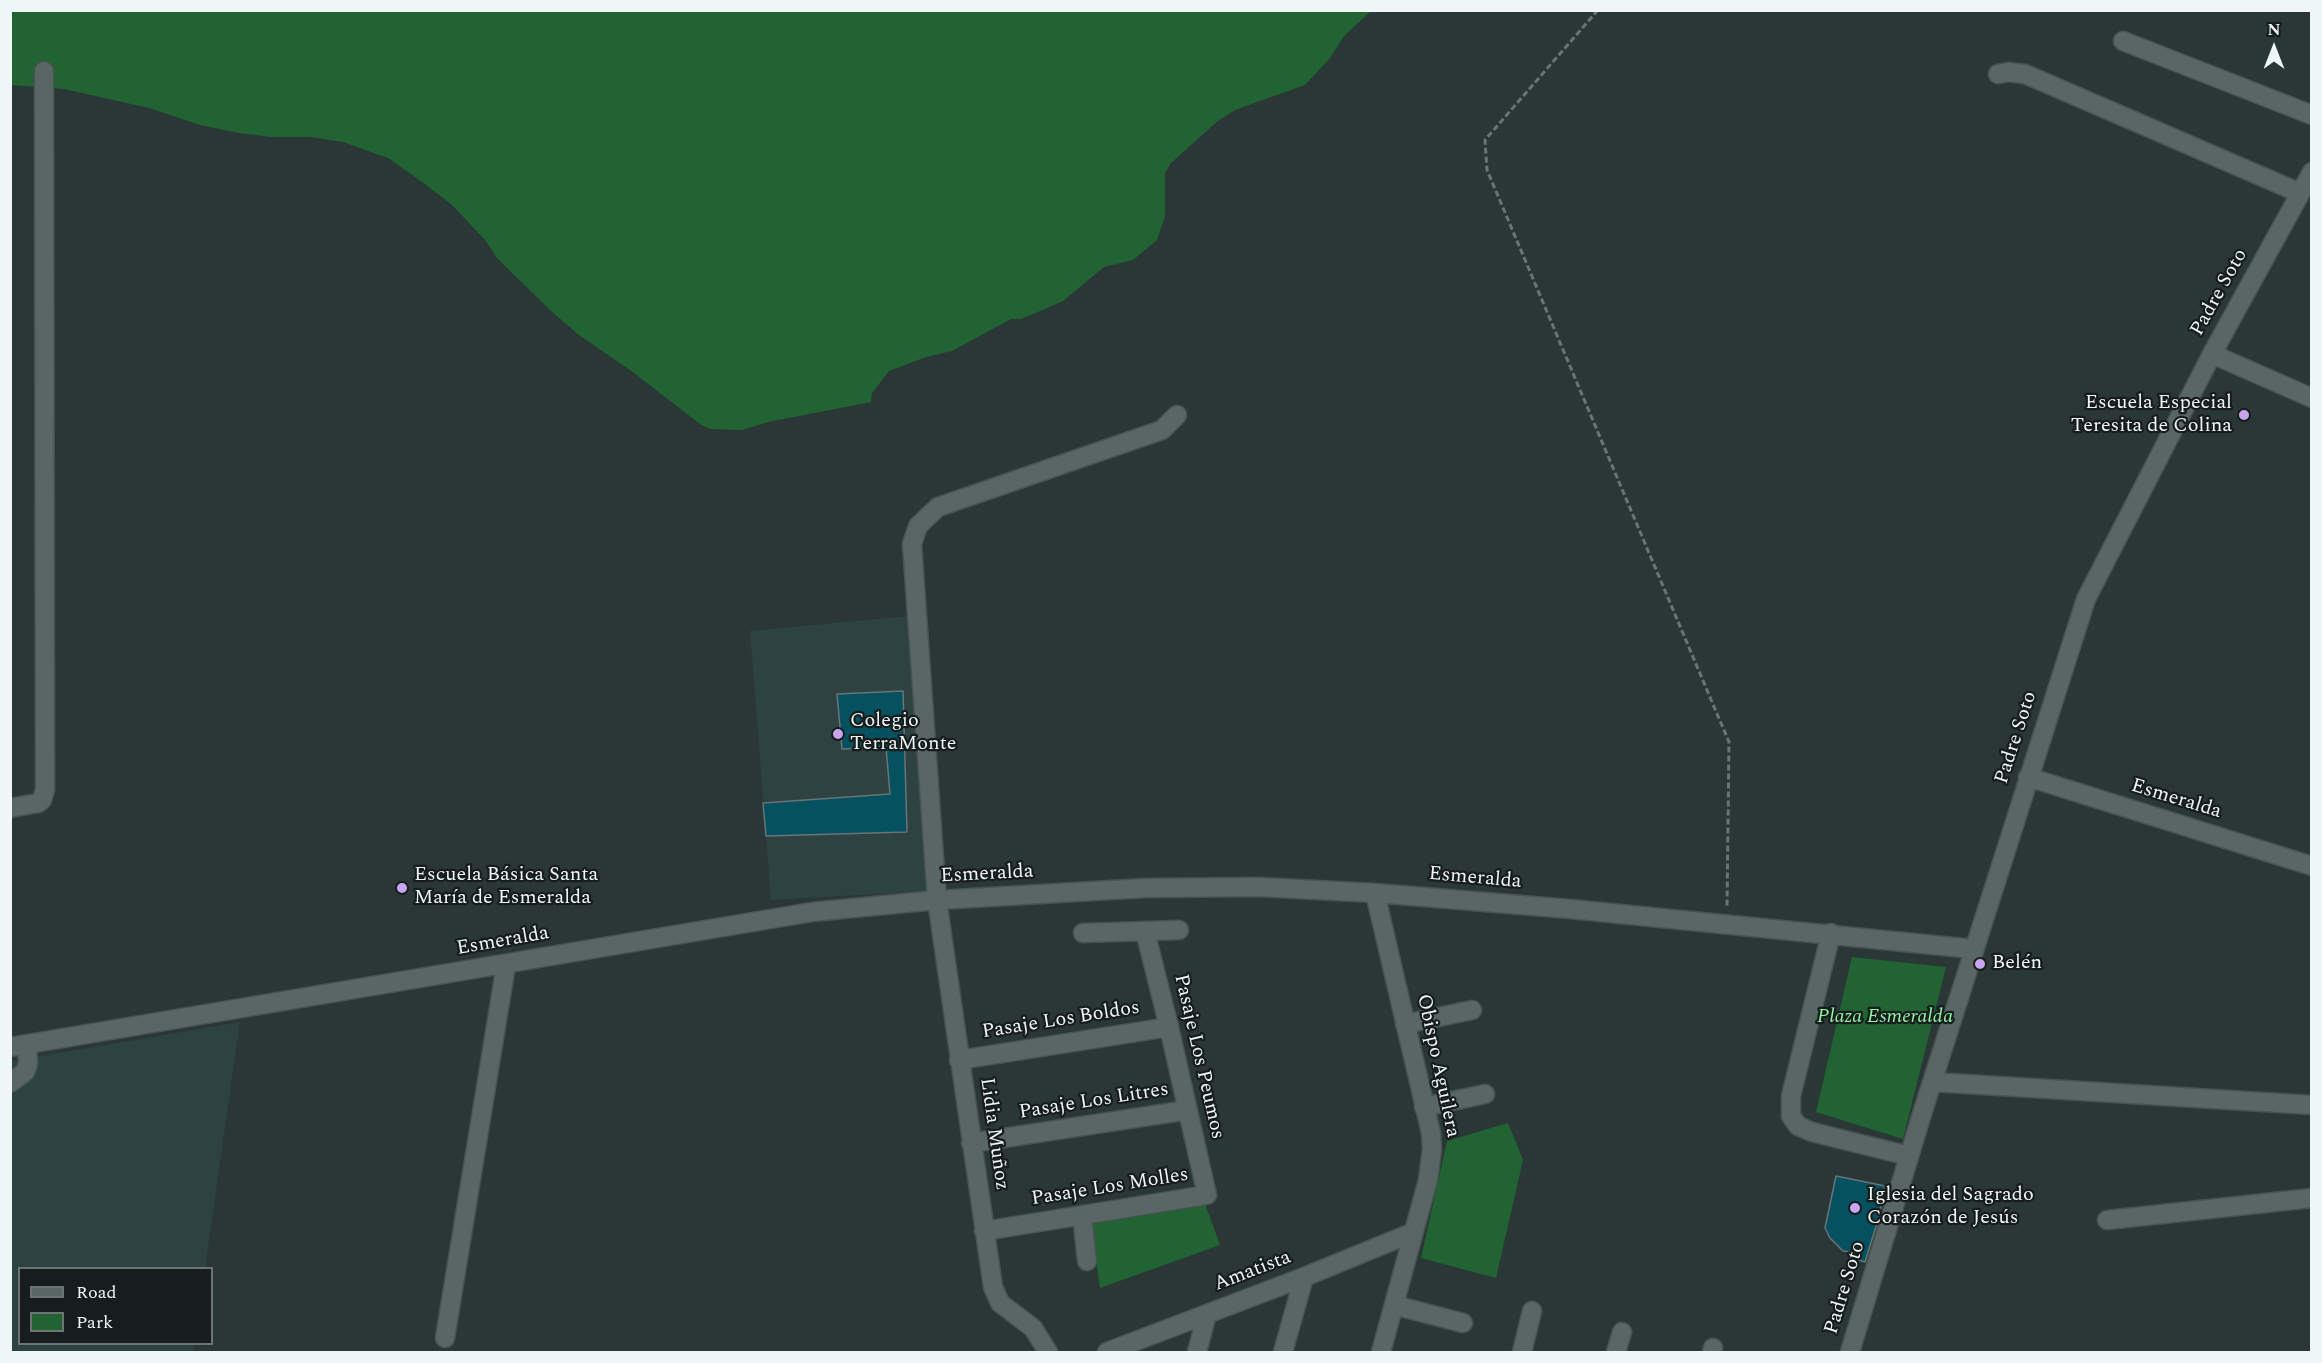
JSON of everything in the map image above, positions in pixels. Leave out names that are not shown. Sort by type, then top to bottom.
[{"type":"street","points":[[2123,41],[2312,115]]},
{"type":"street","points":[[10,808],[38,803],[42,800],[45,790],[44,71]]},
{"type":"street","points":[[1998,74],[2008,72],[2025,74],[2300,193]]},
{"type":"street","name":"Padre Soto","points":[[1851,1353],[1974,949],[2086,599],[2212,354],[2312,172]]},
{"type":"street","points":[[2212,354],[2312,398]]},
{"type":"street","name":"Lidia Muñoz","points":[[1048,1353],[1033,1328],[1000,1303],[993,1287],[937,900],[912,544],[918,526],[938,507],[1162,430],[1178,415]]},
{"type":"street","name":"Esmeralda","points":[[2028,777],[2312,866]]},
{"type":"street","name":"Esmeralda","points":[[19,1046],[812,912],[937,900],[1203,887],[1306,889],[1831,933],[1974,949]]},
{"type":"street","name":"Obispo Aguilera","points":[[1375,893],[1431,1133],[1432,1160],[1381,1353]]},
{"type":"street","points":[[1083,933],[1179,930]]},
{"type":"street","name":"Pasaje Los Peumos","points":[[1145,931],[1207,1195]]},
{"type":"street","points":[[1831,933],[1791,1096],[1791,1116],[1798,1126],[1812,1132],[1910,1156]]},
{"type":"street","points":[[445,1338],[506,965]]},
{"type":"street","points":[[1405,1024],[1472,1010]]},
{"type":"street","name":"Pasaje Los Boldos","points":[[959,1060],[1169,1027]]},
{"type":"street","points":[[10,1083],[25,1072],[28,1064],[19,1046]]},
{"type":"street","points":[[1933,1082],[2312,1106]]},
{"type":"street","points":[[1424,1107],[1485,1094]]},
{"type":"street","name":"Pasaje Los Litres","points":[[971,1143],[1188,1110]]},
{"type":"street","name":"Pasaje Los Molles","points":[[984,1232],[1207,1195]]},
{"type":"street","points":[[2107,1220],[2312,1198]]},
{"type":"street","points":[[1082,1215],[1087,1261]]},
{"type":"street","name":"Amatista","points":[[1107,1353],[1137,1347],[1207,1314],[1414,1232]]},
{"type":"street","points":[[1283,1353],[1304,1277]]},
{"type":"street","points":[[1394,1305],[1463,1323]]},
{"type":"street","points":[[1522,1353],[1532,1311]]},
{"type":"street","points":[[1197,1353],[1207,1314]]},
{"type":"street","points":[[1616,1353],[1622,1332]]},
{"type":"path","points":[[1598,10],[1485,140],[1487,170],[1729,742],[1727,924]]},
{"type":"shaded area","name":"Colegio TerraMonte","points":[[909,616],[932,891],[771,900],[750,631]]},
{"type":"shaded area","points":[[240,1022],[205,1267],[18,1267],[18,1345],[195,1345],[193,1352],[11,1352],[11,1061]]},
{"type":"green space","points":[[10,11],[1371,11],[1344,36],[1330,58],[1305,85],[1235,110],[1219,120],[1171,163],[1165,173],[1165,216],[1157,240],[1133,260],[1104,267],[1063,301],[1021,319],[1011,319],[952,351],[926,357],[889,371],[872,393],[871,402],[768,422],[742,430],[710,429],[700,424],[630,370],[579,335],[497,258],[485,240],[452,205],[388,158],[343,142],[311,137],[271,137],[239,133],[200,125],[149,108],[64,89],[11,85]]},
{"type":"green space","name":"Plaza Esmeralda","points":[[1852,957],[1946,967],[1903,1139],[1816,1112]]},
{"type":"green space","points":[[1508,1123],[1523,1160],[1496,1278],[1421,1258],[1447,1141]]},
{"type":"green space","points":[[1204,1201],[1220,1245],[1100,1288],[1090,1219]]},
{"type":"building","points":[[903,691],[907,832],[766,836],[763,803],[890,794],[886,747],[842,749],[837,694]]},
{"type":"building","name":"Iglesia del Sagrado Corazón de Jesús","points":[[1836,1176],[1885,1186],[1878,1220],[1865,1262],[1853,1258],[1853,1252],[1843,1251],[1830,1238],[1825,1228]]},
{"type":"place","name":"Escuela Especial Teresita de Colina","points":[[2244,415]]},
{"type":"place","name":"Colegio TerraMonte","points":[[838,734]]},
{"type":"place","name":"Escuela Básica Santa María de Esmeralda","points":[[402,888]]},
{"type":"place","name":"Belén","points":[[1980,964]]},
{"type":"place","name":"Iglesia del Sagrado Corazón de Jesús","points":[[1855,1208]]}]
